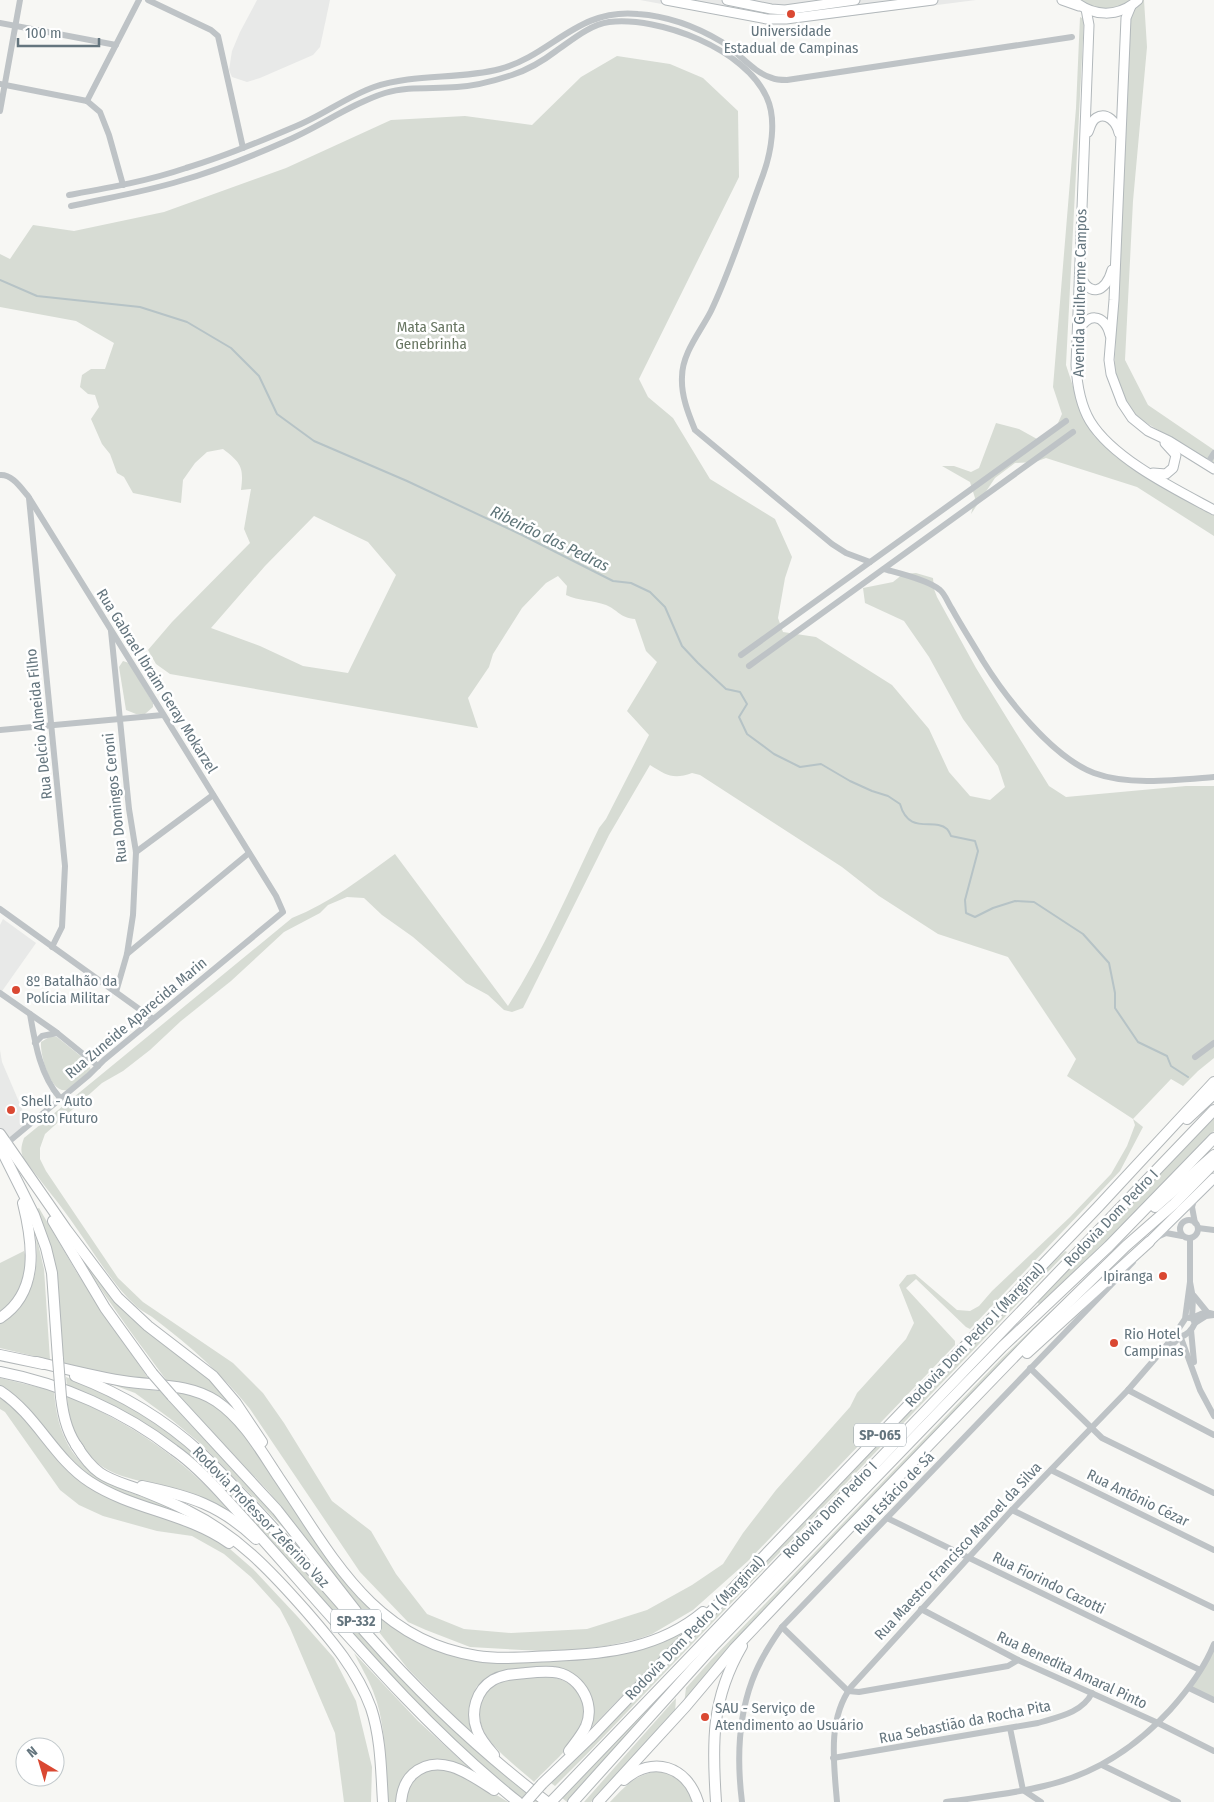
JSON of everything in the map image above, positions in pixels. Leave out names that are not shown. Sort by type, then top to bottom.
[{"type":"highway","name":"Rodovia Dom Pedro I (Marginal)","points":[[526,1802],[590,1738],[1098,1207],[1168,1129],[1214,1082]]},
{"type":"highway","points":[[1098,1207],[1214,1094]]},
{"type":"highway","name":"Rodovia Dom Pedro I","points":[[551,1802],[1214,1110]]},
{"type":"highway","points":[[0,1134],[18,1185],[30,1240],[28,1282],[22,1296],[13,1308],[0,1318]]},
{"type":"highway","name":"Rodovia Dom Pedro I","points":[[575,1801],[715,1644],[1002,1347],[1109,1246],[1214,1138]]},
{"type":"highway","points":[[3,1146],[21,1166],[118,1298],[148,1326],[213,1376],[236,1403],[250,1421],[319,1537]]},
{"type":"highway","points":[[1109,1246],[1214,1155]]},
{"type":"highway","name":"SP-065","points":[[599,1801],[686,1706],[734,1649],[964,1408],[1038,1332],[1126,1246],[1174,1204],[1214,1163]]},
{"type":"highway","points":[[21,1166],[97,1295],[152,1373],[277,1510],[341,1591],[395,1664]]},
{"type":"highway","points":[[18,1185],[34,1215],[50,1262],[63,1414],[67,1429],[76,1446],[89,1464],[107,1478],[180,1506],[230,1535],[262,1563],[333,1642],[353,1670],[371,1709],[376,1726],[380,1755],[383,1802]]},
{"type":"highway","points":[[964,1408],[1149,1242]]},
{"type":"highway","name":"Rodovia Professor Zeferino Vaz","points":[[0,1355],[37,1362],[114,1393],[153,1415],[187,1441],[202,1454],[290,1545],[395,1664],[459,1730],[507,1772],[547,1802]]},
{"type":"highway","points":[[37,1362],[124,1381],[184,1388],[215,1400],[250,1435],[357,1590],[384,1616],[413,1635],[454,1651],[499,1658],[574,1655],[617,1651],[638,1646],[670,1634],[701,1614],[754,1567]]},
{"type":"highway","name":"Rodovia Professor Zeferino Vaz","points":[[0,1372],[43,1382],[71,1393],[142,1428],[175,1450],[209,1480],[228,1500],[328,1614],[429,1723],[516,1802]]},
{"type":"highway","points":[[0,1391],[22,1408],[81,1476],[114,1495],[196,1525],[224,1539],[245,1554],[316,1623]]},
{"type":"highway","points":[[76,1446],[97,1468],[114,1478],[202,1502],[229,1516],[255,1538],[328,1614]]},
{"type":"highway","points":[[716,1802],[713,1742],[717,1713],[728,1673],[747,1638],[790,1590]]},
{"type":"highway","points":[[507,1772],[477,1731],[474,1708],[477,1699],[487,1684],[503,1675],[554,1672],[571,1677],[577,1683],[585,1694],[588,1714],[587,1725],[577,1741],[545,1781]]},
{"type":"highway","points":[[401,1802],[404,1787],[409,1778],[417,1771],[436,1764],[457,1768],[516,1802]]},
{"type":"highway","points":[[599,1801],[636,1771],[654,1766],[664,1766],[680,1774],[691,1785],[698,1802]]},
{"type":"main road","points":[[666,0],[767,19],[786,19],[912,1],[933,0]]},
{"type":"main road","points":[[727,0],[785,10],[854,0]]},
{"type":"main road","points":[[1062,0],[1093,12],[1106,14],[1119,12],[1134,3]]},
{"type":"main road","points":[[1074,0],[1084,8]]},
{"type":"main road","name":"Avenida Guilherme Campos","points":[[1134,3],[1126,18],[1109,360],[1110,374],[1118,396],[1132,418],[1148,431],[1210,466]]},
{"type":"main road","name":"Avenida Guilherme Campos","points":[[1084,8],[1090,25],[1076,339],[1078,386],[1084,409],[1098,433],[1109,445],[1146,471],[1214,510]]},
{"type":"main road","points":[[1085,150],[1091,123],[1096,118],[1103,116],[1115,122],[1121,141]]},
{"type":"main road","points":[[1079,261],[1080,274],[1085,284],[1095,290],[1101,289],[1106,286],[1110,276],[1116,245]]},
{"type":"main road","points":[[1076,339],[1081,325],[1086,320],[1093,318],[1100,319],[1106,323],[1111,340]]},
{"type":"main road","points":[[1146,471],[1160,475],[1166,474],[1174,468],[1176,461],[1176,455],[1156,434]]},
{"type":"main road","points":[[1149,1242],[1214,1178]]},
{"type":"street","points":[[0,111],[2,85],[20,0]]},
{"type":"street","points":[[87,101],[139,0]]},
{"type":"street","points":[[148,0],[211,30],[218,36],[243,148]]},
{"type":"street","points":[[69,196],[123,185],[185,169],[297,126],[374,87],[431,76],[465,76],[501,68],[531,56],[570,30],[589,20],[607,15],[637,14],[670,19],[722,42],[772,78],[787,80],[1072,37]]},
{"type":"street","points":[[70,206],[161,186],[207,172],[303,134],[385,93],[410,89],[486,83],[510,75],[538,63],[583,32],[598,25],[610,22],[633,21],[678,31],[705,42],[735,61],[761,86],[772,114],[771,140],[764,170],[724,280],[711,311],[686,358],[681,375],[686,410],[695,430],[832,544],[846,553],[870,562]]},
{"type":"street","points":[[0,23],[116,45]]},
{"type":"street","points":[[2,85],[87,101],[100,112],[109,135],[123,185]]},
{"type":"street","points":[[741,655],[1066,420]]},
{"type":"street","points":[[748,666],[1073,432]]},
{"type":"street","points":[[1210,466],[1214,453]]},
{"type":"street","name":"Rua Gabrael Ibraim Geray Mokarzel","points":[[0,475],[5,474],[17,483],[28,496],[276,896],[283,912]]},
{"type":"street","name":"Rua Delcio Almeida Filho","points":[[28,496],[65,866],[62,927],[52,947]]},
{"type":"street","points":[[893,545],[901,556]]},
{"type":"street","points":[[884,568],[920,579],[940,590],[986,665],[1011,699],[1048,743],[1071,761],[1094,773],[1116,778],[1158,782],[1214,777]]},
{"type":"street","points":[[856,572],[864,583]]},
{"type":"street","name":"Rua Domingos Ceroni","points":[[111,630],[129,809],[136,852],[133,915],[127,954],[116,992]]},
{"type":"street","points":[[114,659],[120,656],[127,656]]},
{"type":"street","points":[[0,730],[164,715]]},
{"type":"street","points":[[136,852],[213,794]]},
{"type":"street","points":[[127,954],[249,853]]},
{"type":"street","points":[[0,909],[153,1019]]},
{"type":"street","name":"Rua Zuneide Aparecida Marin","points":[[3,1146],[283,912]]},
{"type":"street","points":[[0,993],[57,1033],[98,1066]]},
{"type":"street","points":[[30,1014],[40,1063],[60,1098]]},
{"type":"street","points":[[35,1043],[42,1036],[57,1033]]},
{"type":"street","points":[[1195,1057],[1214,1043]]},
{"type":"street","points":[[1149,1242],[1166,1233],[1190,1238],[1196,1235],[1197,1225],[1192,1207],[1196,1195]]},
{"type":"street","points":[[1182,1236],[1179,1228],[1183,1222],[1188,1220],[1214,1230]]},
{"type":"street","points":[[1190,1238],[1191,1330],[1195,1376]]},
{"type":"street","name":"Rua Estácio de Sá","points":[[742,1802],[739,1745],[745,1707],[752,1681],[764,1654],[782,1627],[1030,1368],[1098,1300],[1145,1250],[1149,1242]]},
{"type":"street","points":[[1179,1335],[1191,1319],[1192,1294],[1190,1282]]},
{"type":"street","points":[[1192,1294],[1200,1306],[1212,1314]]},
{"type":"street","points":[[1191,1319],[1212,1314]]},
{"type":"street","points":[[1179,1335],[1191,1330]]},
{"type":"street","points":[[1179,1335],[1200,1390],[1214,1416]]},
{"type":"street","name":"Rua Maestro Francisco Manoel da Silva","points":[[837,1802],[833,1758],[836,1723],[838,1710],[848,1691],[1012,1510],[1128,1390],[1166,1346],[1179,1335]]},
{"type":"street","points":[[1030,1368],[1102,1438],[1214,1493]]},
{"type":"street","points":[[1128,1390],[1214,1435]]},
{"type":"street","name":"Rua Antônio Cézar","points":[[1050,1470],[1214,1550]]},
{"type":"street","points":[[1012,1510],[1214,1608]]},
{"type":"street","name":"Rua Fiorindo Cazotti","points":[[887,1518],[1200,1670]]},
{"type":"street","name":"Rua Benedita Amaral Pinto","points":[[921,1609],[1018,1660],[1158,1723],[1214,1751]]},
{"type":"street","points":[[782,1627],[848,1691],[859,1692],[1008,1666],[1018,1660]]},
{"type":"street","points":[[946,1802],[1044,1786],[1072,1778],[1110,1761],[1158,1723],[1189,1688],[1214,1646]]},
{"type":"street","points":[[1189,1688],[1214,1700]]},
{"type":"street","name":"Rua Sebastião da Rocha Pita","points":[[833,1758],[1010,1728],[1068,1714],[1085,1704],[1092,1693]]},
{"type":"street","points":[[1010,1728],[1023,1790],[1041,1802]]},
{"type":"street","points":[[1102,1764],[1178,1802]]},
{"type":"shaded area","points":[[257,0],[330,0],[320,47],[313,55],[247,82],[232,77],[229,70],[232,51]]},
{"type":"shaded area","name":"Universidade Estadual de Campinas","points":[[640,0],[976,0],[783,24],[753,21]]},
{"type":"shaded area","points":[[3,919],[36,943],[0,994],[0,925]]},
{"type":"shaded area","points":[[0,1050],[2,1062],[28,1123],[6,1140],[0,1130]]},
{"type":"green space","points":[[1080,0],[1131,0],[1119,7],[1106,9],[1086,4]]},
{"type":"green space","points":[[1141,0],[1144,0],[1147,47],[1133,201],[1125,360],[1148,405],[1214,450],[1214,464],[1140,419],[1128,407],[1114,378],[1130,14]]},
{"type":"green space","points":[[1080,17],[1084,19],[1066,365],[1083,417],[1094,436],[1116,457],[1214,515],[1214,536],[1137,487],[1046,458],[1035,462],[1015,463],[995,478],[971,514],[975,498],[970,482],[942,466],[954,466],[971,472],[979,468],[996,423],[1019,429],[1037,439],[1054,432],[1062,414],[1053,387],[1076,108]]},
{"type":"green space","name":"Mata Santa Genebrinha","points":[[617,56],[670,64],[703,78],[738,111],[739,177],[639,379],[648,397],[673,418],[710,479],[775,519],[792,557],[785,578],[778,618],[783,632],[816,637],[892,685],[929,729],[949,772],[970,796],[990,800],[1005,787],[998,766],[963,719],[929,657],[904,621],[865,603],[863,588],[893,582],[903,574],[916,573],[933,578],[937,597],[976,668],[1049,786],[1066,797],[1186,786],[1214,786],[1214,1058],[1183,1086],[1171,1079],[1133,1119],[1143,1127],[1120,1171],[970,1329],[916,1279],[906,1288],[955,1341],[955,1345],[748,1561],[693,1610],[652,1634],[638,1639],[606,1646],[541,1651],[470,1647],[408,1622],[360,1572],[240,1396],[194,1351],[154,1318],[137,1307],[120,1289],[24,1159],[22,1146],[24,1138],[292,918],[333,897],[395,854],[508,1006],[545,941],[599,828],[606,819],[649,735],[627,711],[657,662],[646,651],[635,619],[622,615],[606,605],[566,595],[567,586],[558,576],[546,583],[522,608],[493,654],[489,667],[468,698],[478,728],[170,674],[156,664],[148,650],[172,622],[250,543],[244,529],[251,489],[241,490],[242,476],[240,466],[223,449],[207,452],[195,463],[183,480],[181,503],[133,493],[124,477],[117,473],[110,454],[102,444],[91,419],[99,407],[95,395],[88,394],[80,387],[82,375],[91,369],[105,369],[114,343],[76,321],[0,307],[0,254],[10,259],[33,225],[74,231],[164,212],[286,168],[391,120],[465,116],[532,125],[581,77]],"holes":[[[314,516],[368,542],[396,575],[348,673],[303,666],[260,646],[211,628],[265,566]],[[650,765],[670,775],[680,776],[692,773],[700,775],[842,867],[879,896],[938,934],[1008,957],[1076,1059],[1067,1076],[1133,1119],[1135,1125],[1127,1146],[1111,1174],[979,1306],[970,1311],[957,1310],[915,1274],[907,1275],[899,1285],[914,1323],[906,1339],[857,1393],[850,1407],[776,1490],[743,1533],[723,1564],[692,1585],[647,1610],[587,1629],[511,1633],[464,1629],[427,1614],[396,1574],[371,1531],[332,1501],[284,1423],[263,1393],[233,1363],[143,1302],[118,1278],[46,1171],[40,1159],[40,1148],[45,1134],[102,1083],[123,1071],[150,1050],[181,1021],[231,981],[284,932],[320,913],[328,905],[347,897],[364,898],[382,915],[413,937],[466,983],[488,995],[504,1010],[512,1012],[523,1008],[609,835]]]},
{"type":"green space","points":[[123,661],[129,663],[153,703],[153,707],[145,714],[136,714],[126,710],[119,667]]},
{"type":"green space","points":[[51,1036],[57,1037],[88,1062],[91,1070],[67,1090],[61,1090],[56,1086],[51,1080],[44,1064],[41,1042]]},
{"type":"green space","points":[[1214,1116],[1214,1131],[1114,1234],[1039,1304],[1036,1301]]},
{"type":"green space","points":[[39,1208],[77,1273],[150,1381],[126,1378],[64,1363],[54,1264],[34,1210]]},
{"type":"green space","points":[[36,1235],[44,1269],[50,1360],[0,1348],[0,1322],[20,1303],[32,1284],[36,1263]]},
{"type":"green space","points":[[24,1251],[26,1268],[22,1285],[13,1301],[0,1313],[0,1263]]},
{"type":"green space","points":[[1065,1251],[1067,1252],[586,1755],[555,1786],[551,1783],[1013,1300]]},
{"type":"green space","points":[[78,1253],[97,1280],[123,1309],[217,1385],[245,1423],[192,1385],[167,1381],[132,1334]]},
{"type":"green space","points":[[1050,1312],[1052,1313],[684,1704],[686,1688],[711,1660],[1002,1358]]},
{"type":"green space","points":[[66,1377],[115,1397],[175,1435],[206,1464],[464,1739],[539,1802],[524,1802],[457,1746],[185,1455],[67,1388]]},
{"type":"green space","points":[[0,1378],[54,1391],[59,1420],[69,1446],[76,1457],[97,1476],[125,1491],[176,1509],[199,1522],[133,1499],[101,1484],[87,1475],[65,1454],[32,1412],[12,1394],[0,1387]]},
{"type":"green space","points":[[103,1381],[160,1391],[301,1546],[201,1444],[135,1393]]},
{"type":"green space","points":[[174,1391],[195,1396],[209,1402],[238,1426],[359,1596],[451,1654],[593,1657],[684,1632],[587,1732],[591,1711],[571,1675],[489,1677],[477,1686],[469,1707],[470,1723],[477,1739],[408,1669],[269,1492]]},
{"type":"green space","points":[[0,1396],[33,1426],[58,1460],[86,1486],[141,1511],[175,1521],[209,1536],[230,1549],[253,1569],[297,1616],[334,1658],[356,1701],[372,1767],[371,1802],[344,1802],[335,1733],[280,1609],[251,1577],[224,1554],[192,1536],[157,1531],[103,1516],[79,1505],[60,1490],[5,1412],[0,1409]]},
{"type":"green space","points":[[67,1396],[134,1430],[155,1444],[194,1475],[229,1511],[184,1492],[122,1476],[98,1464],[81,1445],[71,1422]]},
{"type":"green space","points":[[1214,1648],[1214,1700],[1191,1689]]},
{"type":"green space","points":[[354,1653],[418,1721],[469,1768],[446,1761],[421,1763],[397,1802],[387,1802],[383,1732],[378,1704]]},
{"type":"green space","points":[[683,1668],[685,1670],[567,1802],[562,1798]]},
{"type":"green space","points":[[514,1676],[543,1676],[567,1682],[575,1688],[581,1695],[584,1704],[584,1714],[582,1725],[573,1742],[534,1782],[495,1747],[487,1736],[479,1714],[481,1701],[490,1686],[505,1678]]},
{"type":"green space","points":[[676,1698],[675,1713],[591,1802],[584,1802]]},
{"type":"green space","points":[[437,1768],[459,1772],[508,1802],[404,1802],[411,1782],[422,1773]]},
{"type":"green space","points":[[660,1771],[677,1778],[688,1791],[693,1802],[610,1802],[632,1781],[652,1772]]},
{"type":"waterway","name":"Ribeirão das Pedras","points":[[0,280],[37,296],[140,307],[187,322],[231,348],[259,376],[277,414],[314,441],[407,481],[522,535],[613,581],[631,583],[650,592],[665,607],[682,646],[726,689],[740,692],[747,704],[739,717],[747,734],[774,754],[800,767],[821,764],[850,781],[888,796],[900,804],[904,814],[915,823],[942,826],[947,829],[951,836],[975,841],[978,851],[965,900],[966,913],[975,917],[993,908],[1015,901],[1034,902],[1083,934],[1109,963],[1115,993],[1115,1008],[1138,1042],[1167,1056],[1171,1066],[1188,1077]]},
{"type":"place","name":"Universidade Estadual de Campinas","points":[[791,14]]},
{"type":"place","name":"8º Batalhão da Polícia Militar","points":[[16,990]]},
{"type":"place","name":"Shell - Auto Posto Futuro","points":[[11,1110]]},
{"type":"place","name":"Ipiranga","points":[[1163,1276]]},
{"type":"place","name":"Rio Hotel Campinas","points":[[1114,1343]]},
{"type":"place","name":"SAU - Serviço de Atendimento ao Usuário","points":[[705,1717]]}]
